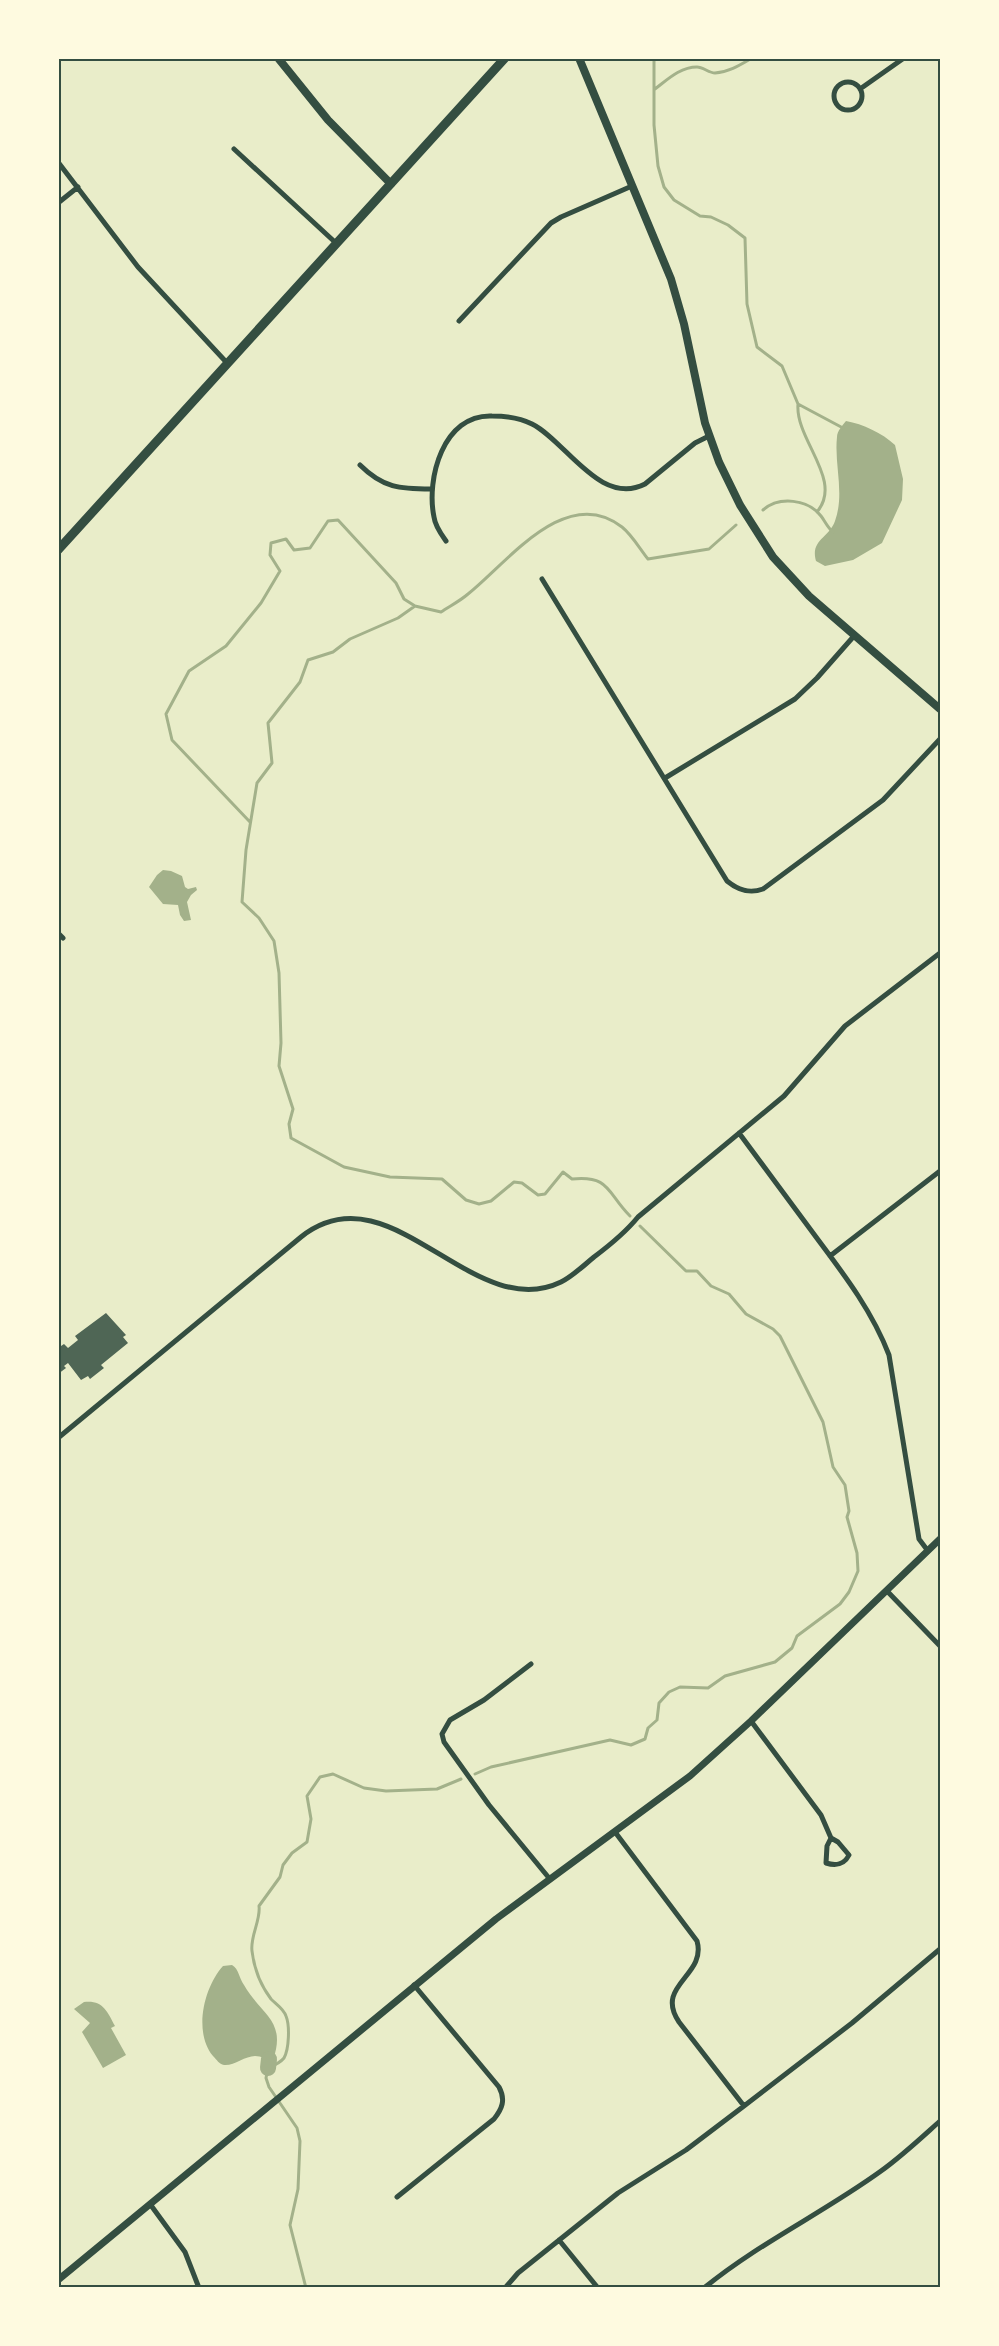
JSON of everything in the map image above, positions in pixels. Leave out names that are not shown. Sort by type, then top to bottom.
[{"type":"main road","points":[[278,58],[328,120],[391,184]]},
{"type":"main road","points":[[58,550],[505,58]]},
{"type":"main road","points":[[579,58],[678,299],[699,400],[709,436],[730,488],[773,557],[809,596],[940,709]]},
{"type":"street","points":[[860,89],[903,58]]},
{"type":"street","points":[[853,83],[860,89],[860,102],[854,108],[842,108],[835,102],[835,91],[841,84],[853,83]]},
{"type":"street","points":[[234,149],[337,244]]},
{"type":"street","points":[[58,162],[138,267],[228,364]]},
{"type":"street","points":[[459,321],[551,223],[632,186]]},
{"type":"street","points":[[58,203],[78,187]]},
{"type":"street","points":[[446,541],[434,518],[431,489],[435,465],[450,438],[461,427],[473,420],[489,416],[531,423],[544,431],[588,472],[602,481],[628,489],[636,489],[645,484],[695,443],[709,436]]},
{"type":"street","points":[[360,465],[369,474],[389,486],[431,489]]},
{"type":"street","points":[[542,579],[727,881],[740,890],[763,889],[883,800],[940,739]]},
{"type":"street","points":[[664,778],[795,699],[854,636]]},
{"type":"street","points":[[58,933],[63,939]]},
{"type":"street","points":[[58,1438],[307,1232],[325,1224],[352,1219],[385,1224],[487,1281],[519,1289],[537,1288],[560,1282],[627,1231],[638,1217],[784,1096],[845,1026],[940,953]]},
{"type":"street","points":[[739,1133],[873,1318],[889,1355],[919,1539],[928,1551]]},
{"type":"street","points":[[830,1256],[940,1171]]},
{"type":"street","points":[[58,2280],[414,1985],[549,1878],[690,1776],[751,1721],[940,1539]]},
{"type":"street","points":[[887,1591],[940,1646]]},
{"type":"street","points":[[531,1664],[484,1700],[450,1720],[442,1734],[444,1742],[489,1805],[549,1878]]},
{"type":"street","points":[[751,1721],[821,1815],[831,1838],[838,1842],[849,1855],[847,1860],[840,1864],[826,1863],[827,1846],[831,1838]]},
{"type":"street","points":[[615,1832],[698,1941],[698,1959],[674,1993],[672,2009],[679,2022],[744,2106]]},
{"type":"street","points":[[505,2288],[518,2273],[618,2193],[686,2150],[852,2023],[940,1949]]},
{"type":"street","points":[[397,2197],[494,2119],[502,2107],[503,2099],[499,2087],[414,1985]]},
{"type":"street","points":[[704,2288],[735,2263],[882,2171],[940,2121]]},
{"type":"street","points":[[150,2204],[185,2252],[200,2288]]},
{"type":"street","points":[[559,2240],[598,2288]]},
{"type":"shaded area","points":[[846,421],[872,430],[895,445],[903,479],[902,500],[882,543],[853,560],[825,566],[816,561],[815,554],[818,544],[832,527],[838,510],[836,448],[839,430]]},
{"type":"shaded area","points":[[163,870],[182,876],[185,887],[188,889],[196,887],[197,890],[187,902],[191,920],[184,921],[178,905],[163,904],[149,887]]},
{"type":"shaded area","points":[[232,1965],[274,2027],[277,2036],[273,2060],[255,2056],[224,2065],[213,2056],[207,2046],[202,2023],[206,1997],[216,1975],[223,1966]]},
{"type":"shaded area","points":[[84,2002],[96,2003],[107,2011],[115,2026],[111,2028],[126,2055],[103,2068],[82,2032],[90,2023],[74,2009]]},
{"type":"building","points":[[106,1313],[126,1335],[123,1337],[128,1343],[101,1365],[104,1368],[90,1379],[88,1376],[81,1380],[68,1363],[64,1366],[66,1368],[58,1374],[58,1348],[64,1344],[68,1348],[78,1340],[75,1336]]},
{"type":"waterway","points":[[654,58],[654,125],[658,166],[664,187],[674,200],[700,216],[711,217],[728,225],[745,238],[747,304],[757,347],[782,366],[798,404],[843,428]]},
{"type":"waterway","points":[[655,89],[685,69],[697,67],[713,73],[720,72],[734,68],[752,58]]},
{"type":"waterway","points":[[798,404],[799,418],[822,473],[825,487],[824,500],[817,512]]},
{"type":"waterway","points":[[763,510],[785,501],[801,503],[815,510],[833,532]]},
{"type":"waterway","points":[[630,1216],[607,1187],[601,1183],[584,1178],[572,1179],[563,1172],[545,1194],[538,1195],[522,1183],[514,1182],[491,1201],[479,1204],[466,1200],[442,1179],[390,1177],[344,1167],[291,1138],[289,1124],[293,1109],[279,1066],[281,1043],[279,973],[274,941],[259,918],[242,902],[246,850],[257,783],[272,763],[268,723],[300,682],[308,660],[333,652],[350,639],[398,618],[415,606],[441,612],[465,597],[539,532],[559,521],[580,515],[601,516],[626,530],[648,559],[709,549],[736,525]]},
{"type":"waterway","points":[[250,822],[172,740],[166,714],[189,671],[226,646],[261,603],[280,571],[270,555],[271,543],[286,539],[294,550],[310,548],[328,521],[338,520],[396,583],[404,599],[415,606]]},
{"type":"waterway","points":[[475,1774],[491,1767],[610,1740],[631,1745],[645,1739],[648,1728],[657,1720],[659,1703],[669,1692],[680,1687],[708,1688],[725,1676],[775,1662],[792,1648],[797,1636],[840,1604],[849,1592],[858,1571],[857,1553],[847,1517],[849,1511],[845,1485],[833,1467],[823,1422],[780,1336],[773,1329],[746,1314],[729,1294],[711,1286],[697,1271],[686,1271],[640,1226]]},
{"type":"waterway","points":[[306,2288],[290,2225],[298,2189],[300,2141],[297,2128],[269,2087],[266,2078],[268,2068],[281,2061],[286,2054],[288,2026],[284,2011],[271,1999],[254,1964],[252,1945],[259,1906],[280,1877],[283,1865],[292,1853],[307,1842],[311,1819],[307,1796],[320,1777],[333,1774],[364,1788],[386,1791],[437,1789],[461,1779]]},
{"type":"waterway","points":[[268,2068],[269,2059]]}]
